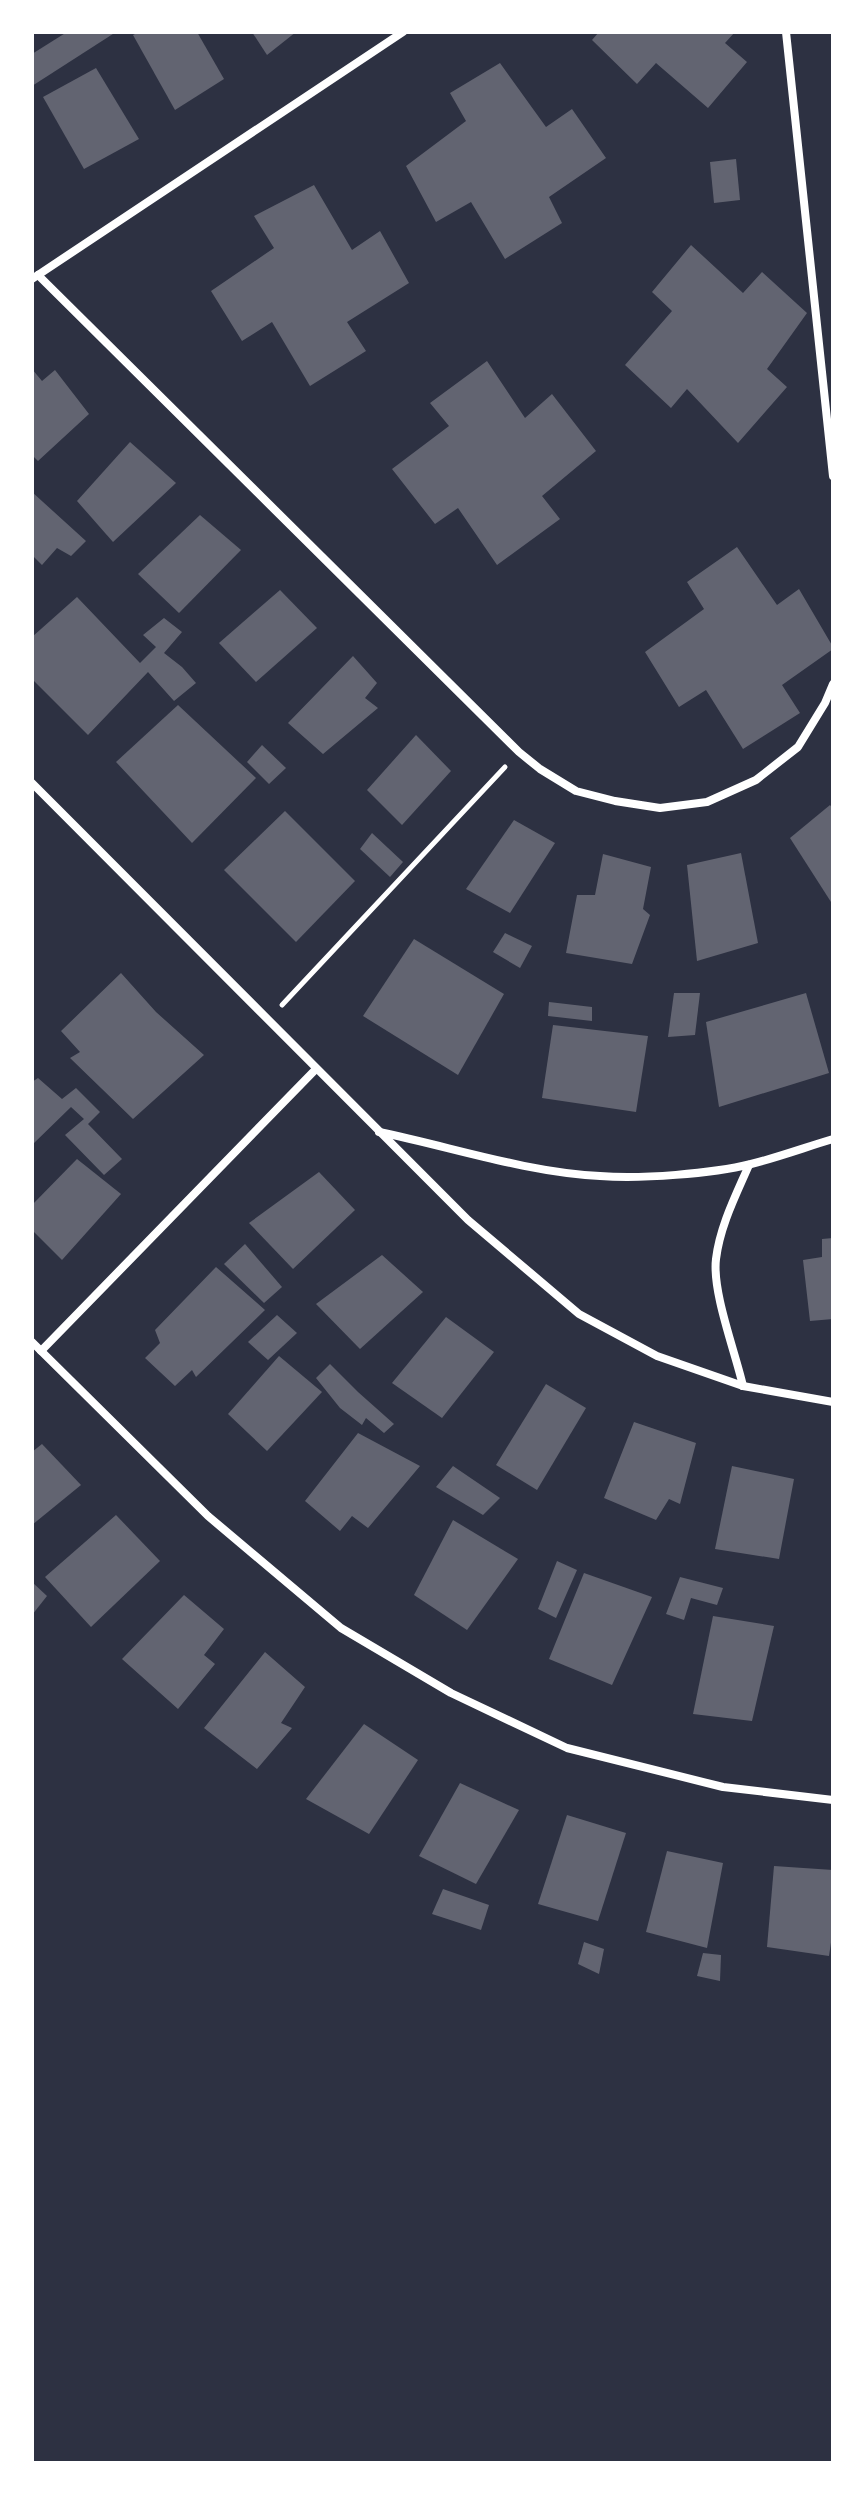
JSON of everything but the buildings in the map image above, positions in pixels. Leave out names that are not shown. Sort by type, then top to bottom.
[{"type":"street","points":[[403,32],[35,277],[519,752],[576,791],[660,808],[707,802],[756,780],[798,747],[833,684]]},
{"type":"street","points":[[786,32],[833,476]]},
{"type":"street","points":[[32,783],[468,1220],[579,1314],[657,1356],[743,1386],[833,1402]]},
{"type":"street","points":[[41,1351],[316,1069]]},
{"type":"street","points":[[378,1132],[529,1167],[600,1176],[671,1174],[749,1165],[833,1139]]},
{"type":"street","points":[[743,1386],[721,1301],[715,1261],[726,1217],[749,1165]]},
{"type":"street","points":[[32,1342],[208,1516],[341,1628],[451,1693],[567,1748],[723,1787],[833,1800]]},
{"type":"path","points":[[268,1020],[519,752]]}]
